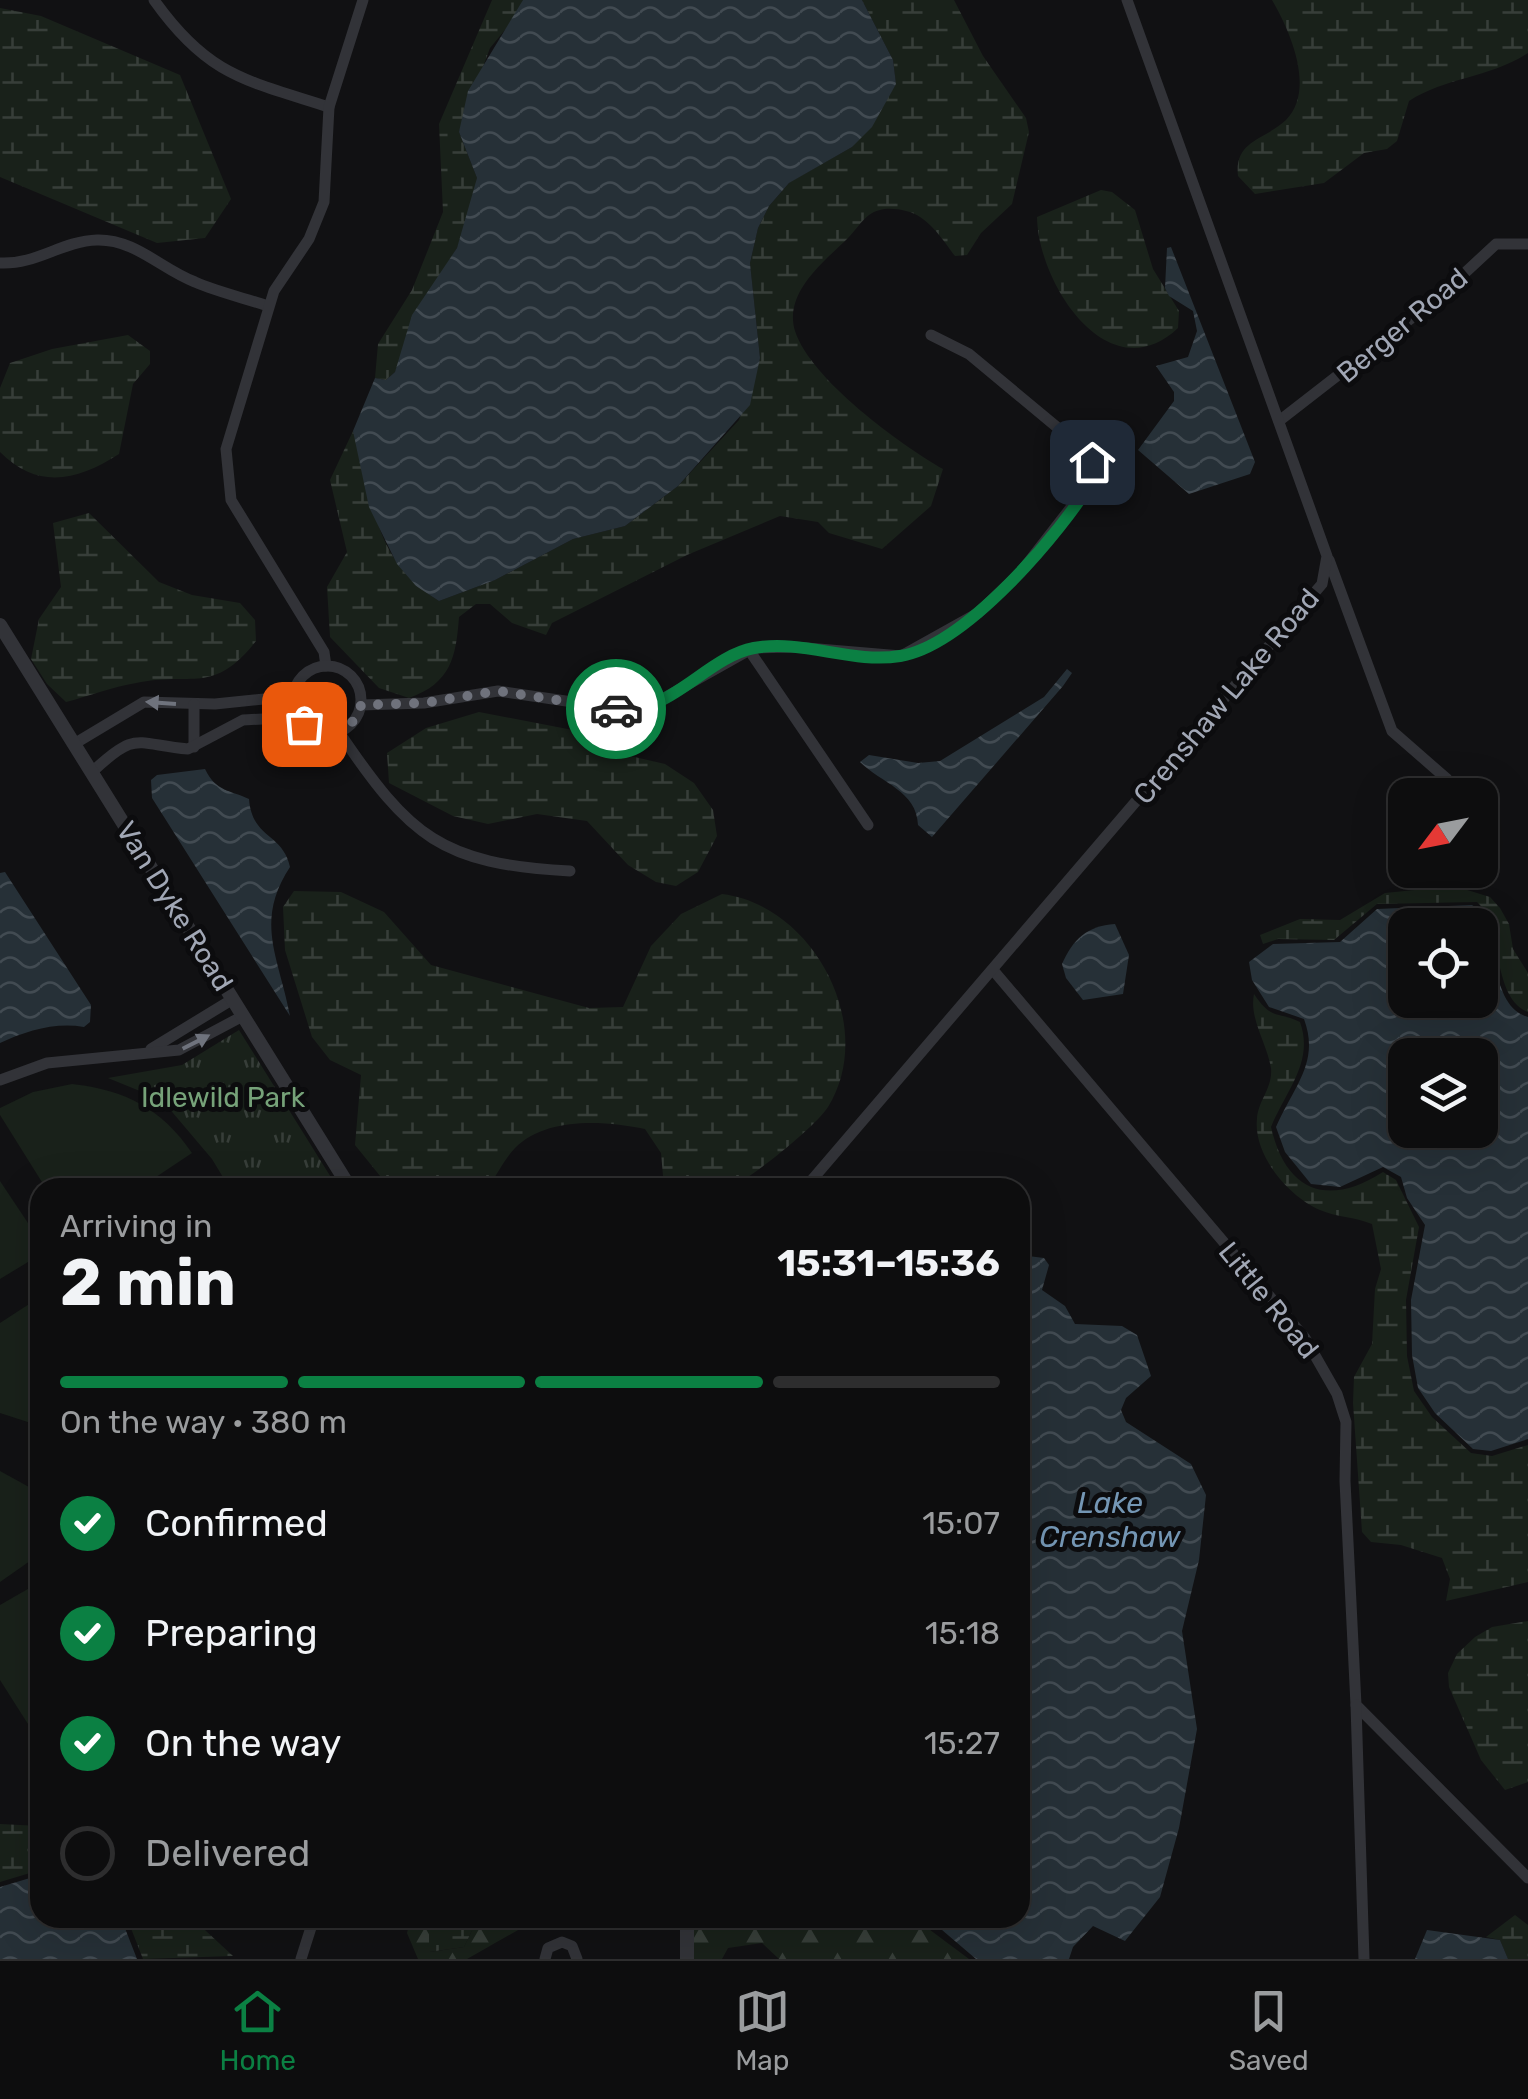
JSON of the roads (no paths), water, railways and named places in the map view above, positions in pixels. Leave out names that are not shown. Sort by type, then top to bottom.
[{"type":"street","points":[[154,0],[189,46],[225,73],[329,107]]},
{"type":"street","points":[[326,666],[324,652],[231,500],[226,477],[228,434],[268,306],[318,222],[324,202],[329,107],[363,0]]},
{"type":"street","name":"Crenshaw Lake Road","points":[[814,1178],[1322,584],[1327,556],[1127,0]]},
{"type":"street","points":[[0,262],[33,260],[74,244],[99,240],[127,244],[193,282],[268,306]]},
{"type":"street","name":"Berger Road","points":[[1279,421],[1443,294],[1496,244],[1528,244]]},
{"type":"street","points":[[361,705],[424,703],[498,691],[627,710],[664,698],[749,650],[795,646],[902,656],[932,643],[978,613],[1020,574],[1094,478],[1092,462],[1064,433],[969,354],[931,335]]},
{"type":"street","points":[[1327,556],[1392,731],[1446,778]]},
{"type":"street","name":"Van Dyke Road","points":[[0,624],[344,1178]]},
{"type":"street","points":[[749,650],[868,825]]},
{"type":"street","points":[[326,666],[348,673],[360,693],[361,705],[354,722],[339,732],[311,730],[298,717],[293,696],[308,672],[326,666]]},
{"type":"street","points":[[74,744],[144,702],[194,704],[293,696]]},
{"type":"street","points":[[194,704],[194,748]]},
{"type":"street","points":[[92,772],[131,742],[143,739],[167,747],[194,748],[242,720],[298,717]]},
{"type":"street","points":[[339,732],[379,792],[406,821],[433,840],[483,862],[570,871]]},
{"type":"street","name":"Little Road","points":[[993,970],[1305,1338],[1337,1394],[1346,1422],[1364,1959]]},
{"type":"street","points":[[144,1052],[178,1036],[233,999]]},
{"type":"street","points":[[0,1080],[46,1063],[179,1050],[243,1016]]},
{"type":"street","points":[[1356,1705],[1528,1878]]},
{"type":"street","points":[[301,1959],[311,1928]]},
{"type":"street","points":[[687,1928],[687,1959]]},
{"type":"street","points":[[545,1959],[548,1948],[562,1942],[572,1946],[577,1959]]},
{"type":"water","points":[[523,0],[862,0],[893,60],[896,84],[872,127],[852,147],[789,183],[769,206],[758,228],[750,263],[760,358],[750,405],[678,486],[625,526],[573,539],[495,580],[439,601],[416,586],[397,564],[369,507],[353,431],[375,378],[386,380],[395,372],[412,315],[457,248],[477,178],[459,132],[468,91]]},
{"type":"water","points":[[1171,247],[1255,462],[1250,474],[1189,494],[1138,450],[1174,401],[1174,392],[1156,366],[1188,357],[1197,331],[1193,311],[1169,296],[1165,288],[1167,248]]},
{"type":"water","points":[[1067,669],[1072,673],[1063,686],[932,837],[918,825],[916,813],[905,796],[860,762],[869,755],[918,763],[940,761],[1044,697]]},
{"type":"water","points":[[205,769],[219,786],[249,799],[256,822],[281,848],[290,867],[279,887],[271,923],[290,1016],[152,798],[151,780],[157,775]]},
{"type":"water","points":[[5,872],[91,1005],[90,1022],[84,1027],[41,1029],[0,1043],[0,873]]},
{"type":"water","points":[[1472,905],[1475,908],[1401,908]]},
{"type":"water","points":[[1377,909],[1388,909],[1388,1018],[1498,1018],[1498,977],[1505,997],[1514,1009],[1528,1017],[1528,1439],[1491,1451],[1473,1449],[1435,1413],[1418,1388],[1412,1355],[1411,1300],[1425,1225],[1407,1198],[1401,1177],[1383,1167],[1340,1187],[1311,1184],[1285,1152],[1276,1127],[1303,1074],[1308,1034],[1304,1019],[1269,1007],[1252,980],[1249,962],[1273,944],[1340,942]]},
{"type":"water","points":[[1115,924],[1129,955],[1123,994],[1083,1000],[1066,978],[1062,964],[1082,935]]},
{"type":"water","name":"Lake Crenshaw","points":[[1030,1256],[1044,1258],[1049,1265],[1042,1290],[1065,1306],[1075,1324],[1122,1326],[1137,1335],[1151,1376],[1126,1398],[1121,1410],[1126,1422],[1191,1464],[1206,1495],[1199,1560],[1182,1631],[1197,1729],[1179,1828],[1160,1897],[1125,1941],[1093,1926],[1073,1947],[1069,1959],[976,1959],[940,1928],[1030,1928]]},
{"type":"water","points":[[30,1878],[30,1928],[125,1928],[137,1959],[0,1959],[0,1887]]},
{"type":"water","points":[[1427,1930],[1500,1940],[1508,1959],[1415,1959]]},
{"type":"park label","name":"Idlewild Park","points":[[223,1097]]}]
